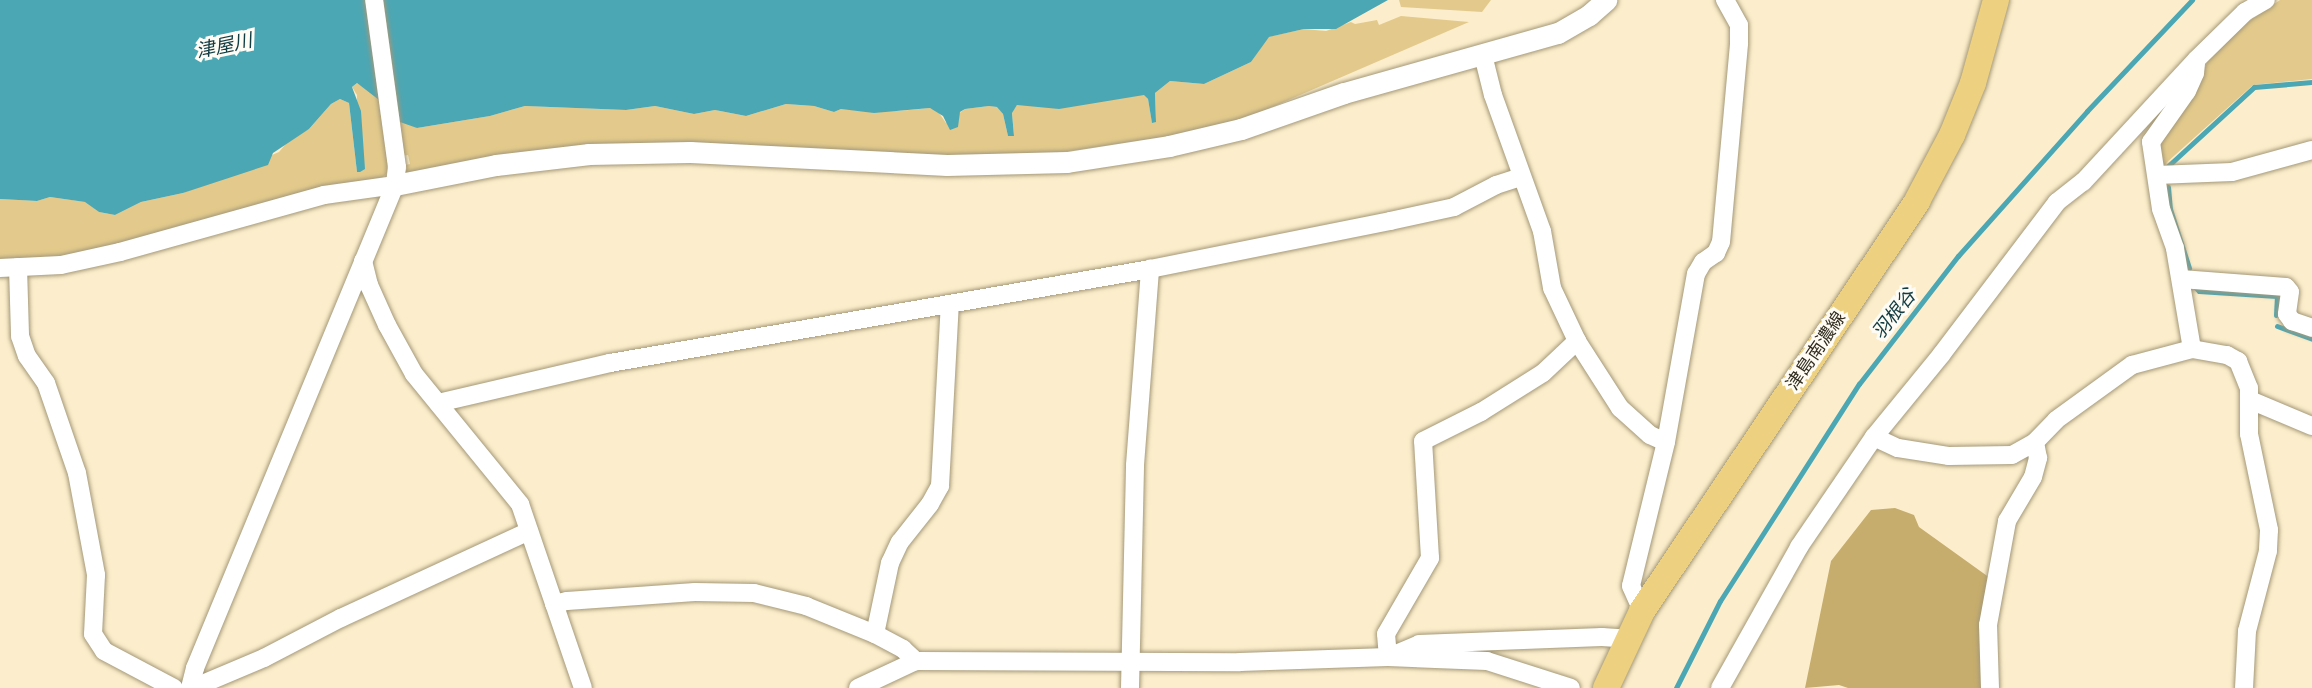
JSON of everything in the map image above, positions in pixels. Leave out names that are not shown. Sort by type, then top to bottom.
[{"type":"main road","name":"津島南濃線","points":[[1606,688],[1642,611],[1917,201],[1952,135],[1973,83],[1996,0]]},
{"type":"street","points":[[191,688],[195,668],[396,176],[374,0]]},
{"type":"street","points":[[174,688],[104,650],[93,634],[96,575],[77,473],[46,383],[27,356],[20,336],[9,267],[61,265],[120,252],[396,176],[589,154],[690,152],[947,165],[1067,162],[1170,146],[1241,129],[1344,93],[1558,33],[1589,15],[1606,0]]},
{"type":"street","points":[[1642,611],[1631,586],[1666,442],[1696,274],[1703,262],[1716,253],[1721,242],[1739,43],[1739,25],[1725,0]]},
{"type":"street","points":[[1720,688],[1799,547],[1874,437],[1941,355],[2057,202],[2083,182],[2196,60],[2245,12],[2266,0]]},
{"type":"street","points":[[1483,55],[1521,177],[1542,231],[1552,288],[1577,341],[1620,408],[1650,435],[1666,442]]},
{"type":"street","points":[[2192,349],[2175,248],[2161,209],[2151,142],[2187,91],[2195,73],[2196,60]]},
{"type":"street","points":[[2157,175],[2232,172],[2312,150]]},
{"type":"street","points":[[438,403],[610,363],[1150,269],[1454,207],[1496,185],[1521,177]]},
{"type":"street","points":[[363,261],[369,285],[387,326],[414,374],[520,504],[583,688]]},
{"type":"street","points":[[1130,688],[1135,465],[1150,269]]},
{"type":"street","points":[[2181,279],[2286,287],[2290,292],[2287,314],[2292,321],[2312,328]]},
{"type":"street","points":[[875,634],[890,563],[900,542],[930,504],[940,486],[950,304]]},
{"type":"street","points":[[1388,657],[1386,634],[1430,558],[1423,441],[1481,412],[1543,373],[1577,341]]},
{"type":"street","points":[[1874,437],[1898,448],[1949,456],[2012,455],[2035,442],[2056,420],[2132,365],[2192,349],[2227,355],[2238,361],[2249,388],[2249,435],[2269,530],[2268,551],[2247,631],[2244,688]]},
{"type":"street","points":[[2250,400],[2312,426]]},
{"type":"street","points":[[1990,688],[1988,625],[2007,521],[2033,477],[2038,458],[2035,442]]},
{"type":"street","points":[[191,688],[264,658],[341,618],[529,531]]},
{"type":"street","points":[[554,604],[695,592],[754,593],[806,606],[875,634],[903,649],[916,661]]},
{"type":"street","points":[[1388,657],[1419,644],[1602,637],[1628,639]]},
{"type":"street","points":[[858,688],[916,661],[1130,662],[1388,657],[1487,661],[1571,688]]},
{"type":"shaded area","points":[[1399,0],[1491,0],[1482,12],[1401,7]]},
{"type":"shaded area","points":[[2280,0],[2312,0],[2312,79],[2253,85],[2165,164],[2160,163],[2158,139],[2197,86],[2209,58],[2248,22]]},
{"type":"shaded area","points":[[1401,16],[1469,22],[1242,120],[1170,136],[1063,152],[948,157],[695,144],[401,173],[400,166],[410,164],[408,155],[401,156],[397,113],[417,128],[490,116],[525,106],[626,110],[655,106],[694,114],[715,110],[746,116],[786,104],[814,106],[834,112],[841,109],[899,111],[930,108],[937,110],[946,123],[965,109],[989,106],[998,107],[1003,114],[1008,136],[1014,136],[1012,112],[1017,105],[1144,94],[1148,99],[1152,122],[1156,122],[1155,93],[1170,81],[1204,84],[1251,62],[1268,37],[1304,29],[1326,31],[1351,22],[1355,24],[1377,20],[1379,25]]},
{"type":"shaded area","points":[[357,83],[379,98],[393,167],[377,183],[118,246],[62,256],[0,259],[0,199],[37,201],[50,197],[86,202],[99,212],[115,215],[141,202],[183,193],[279,152],[290,139],[309,129],[331,104],[340,99],[349,103],[357,172],[357,95],[352,87]]},
{"type":"shaded area","points":[[1895,508],[1914,515],[1919,527],[1990,578],[1980,641],[1982,688],[1848,688],[1839,685],[1805,688],[1831,561],[1871,510]]},
{"type":"water","name":"津屋川","points":[[0,0],[1388,0],[1336,29],[1304,29],[1269,37],[1251,62],[1204,84],[1170,81],[1155,93],[1156,122],[1152,123],[1148,99],[1144,95],[1059,109],[1017,105],[1012,113],[1014,136],[1008,136],[1003,114],[997,107],[989,106],[960,112],[958,127],[950,130],[943,116],[930,108],[874,113],[841,109],[834,112],[814,106],[786,104],[746,116],[715,110],[694,114],[655,106],[626,110],[525,106],[490,116],[417,128],[400,122],[396,113],[357,83],[352,87],[361,111],[365,169],[360,172],[357,172],[349,103],[340,99],[331,104],[309,129],[273,153],[268,165],[183,193],[141,202],[115,215],[99,212],[85,202],[50,197],[37,201],[0,199]]},
{"type":"waterway","name":"羽根谷","points":[[1676,688],[1720,601],[1859,384],[1958,256],[2087,111],[2192,0]]},
{"type":"waterway","points":[[2168,166],[2254,87],[2312,82]]},
{"type":"waterway","points":[[2168,187],[2170,209],[2189,268]]},
{"type":"waterway","points":[[2194,286],[2199,291],[2277,296],[2276,315]]},
{"type":"waterway","points":[[2277,326],[2312,339]]}]
